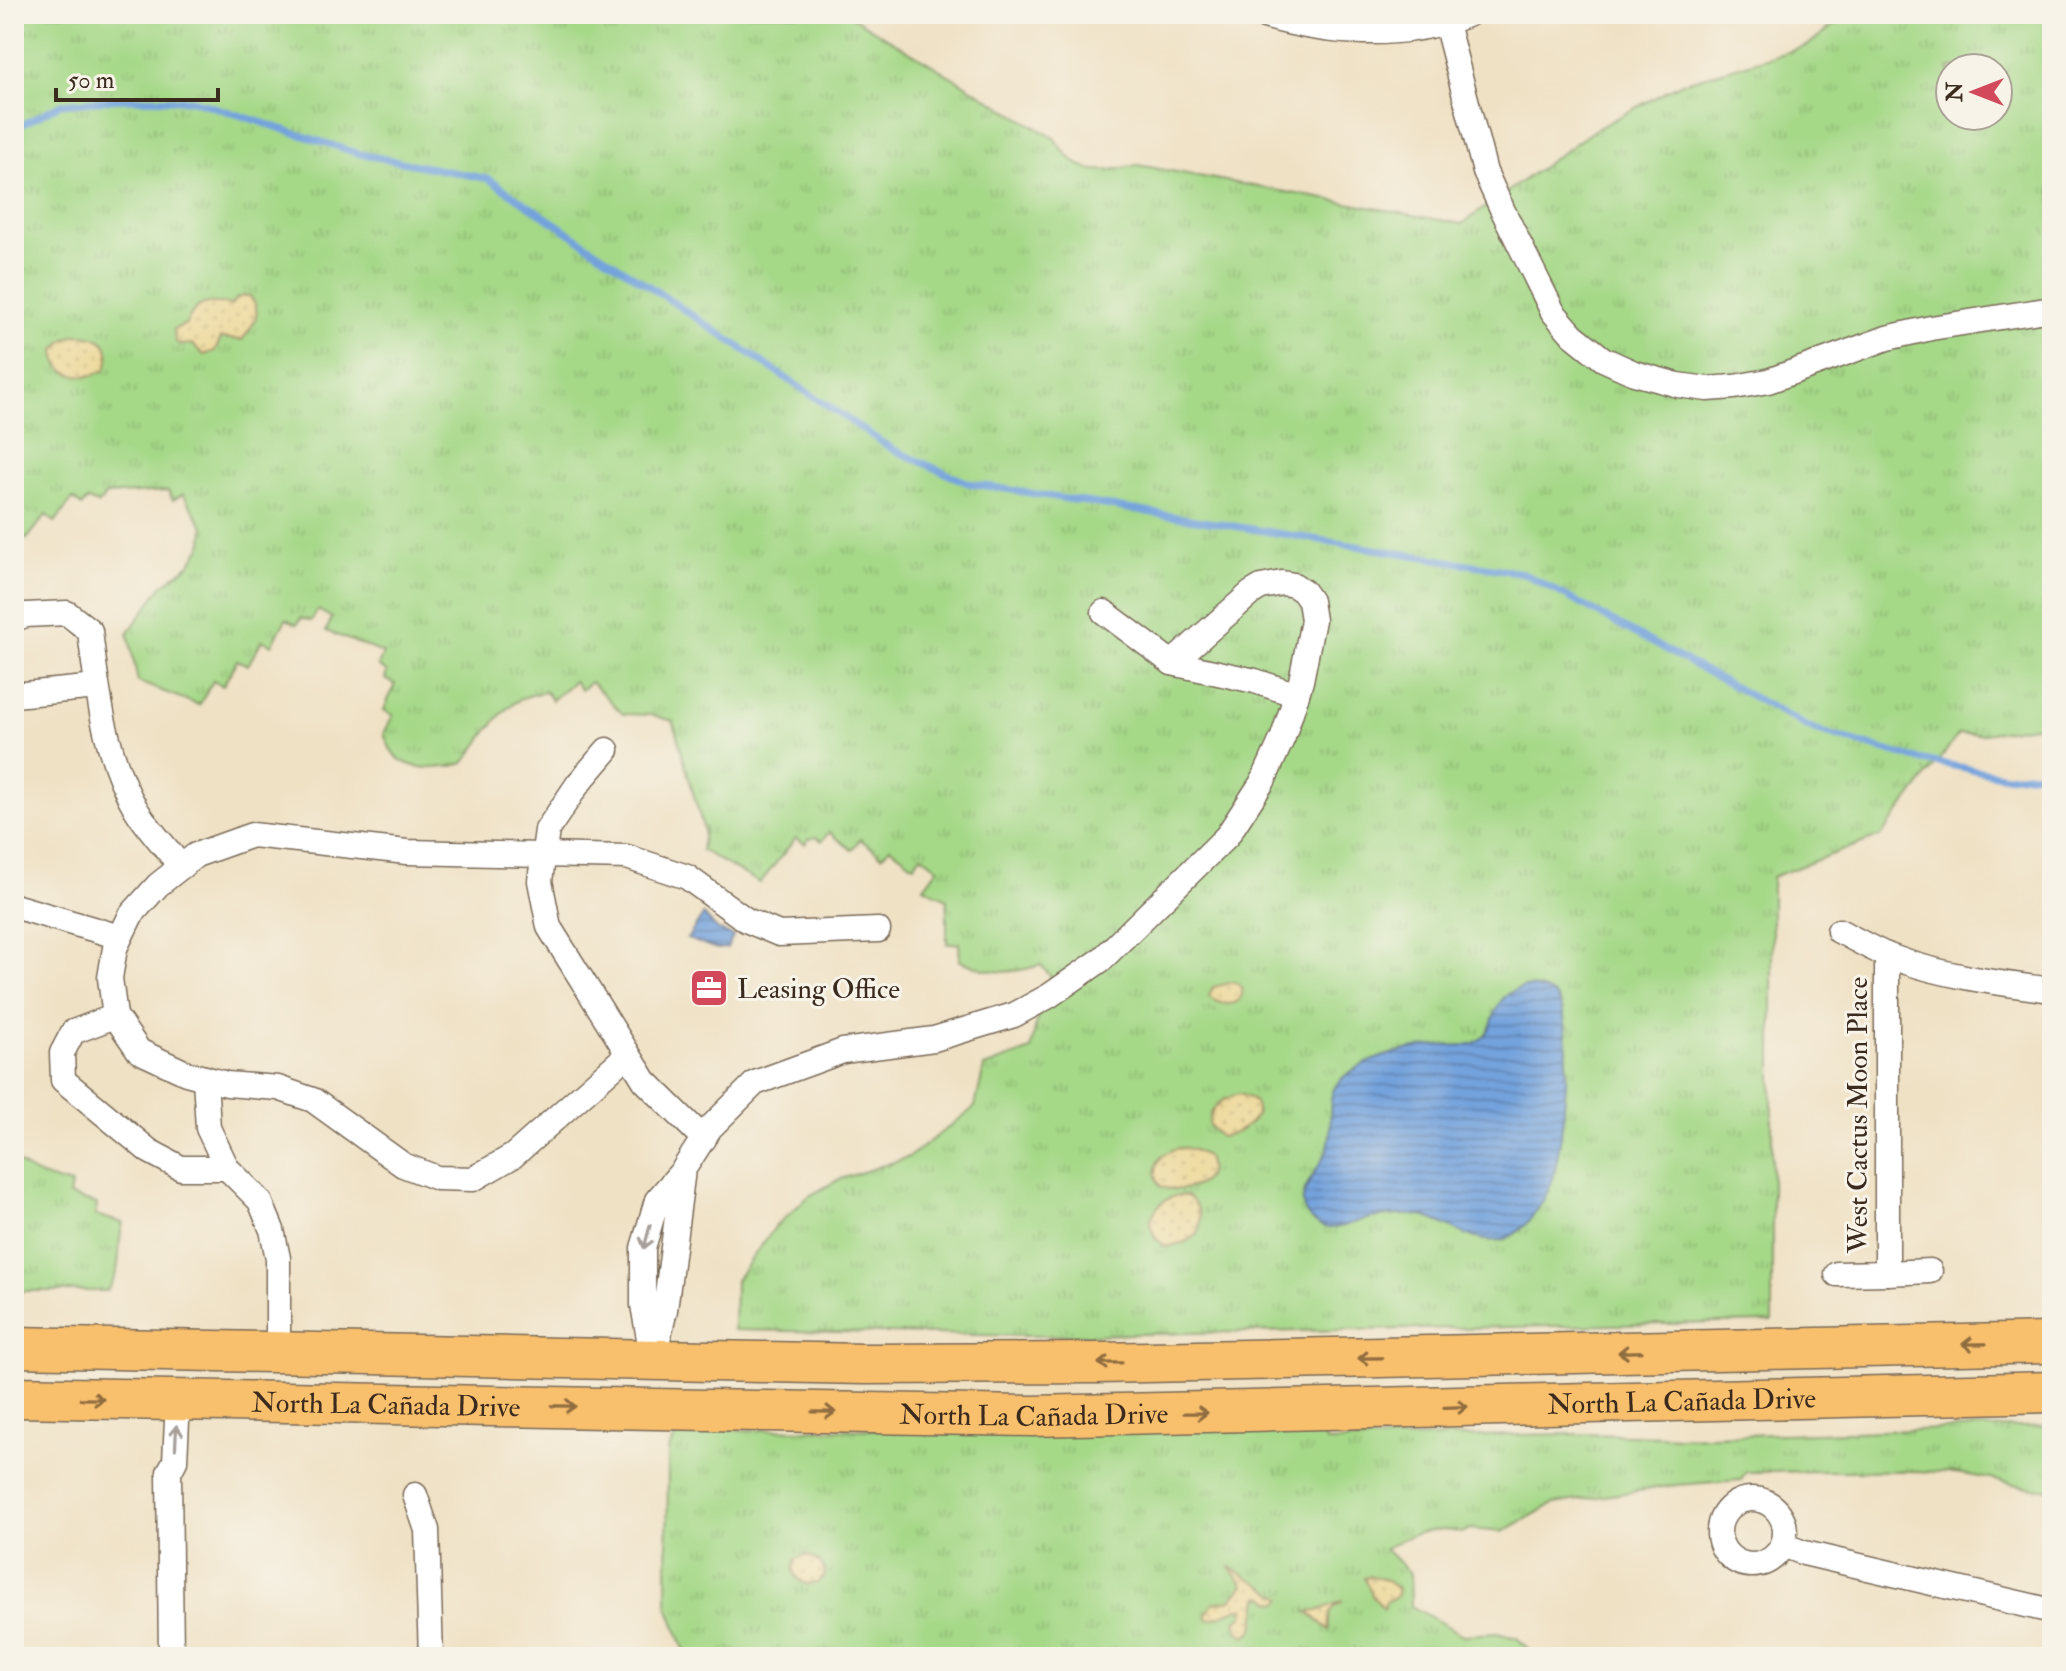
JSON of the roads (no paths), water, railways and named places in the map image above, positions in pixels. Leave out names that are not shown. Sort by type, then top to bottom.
[{"type":"main road","name":"North La Cañada Drive","points":[[14,1347],[653,1361],[1083,1363],[2052,1343]]},
{"type":"main road","points":[[1689,1350],[1689,1400]]},
{"type":"main road","name":"North La Cañada Drive","points":[[14,1397],[1032,1416],[2052,1392]]},
{"type":"street","points":[[1258,14],[1310,29],[1354,33],[1446,23],[1469,14]]},
{"type":"street","points":[[1446,23],[1485,172],[1503,211],[1553,312],[1573,335],[1603,359],[1634,373],[1678,385],[1707,389],[1734,387],[1768,381],[1887,338],[2052,309]]},
{"type":"street","points":[[653,1361],[643,1305],[643,1248],[657,1200],[683,1170],[710,1128],[755,1083],[843,1051],[934,1039],[1014,1015],[1049,996],[1101,960],[1227,836],[1263,781],[1283,737],[1297,695],[1313,620],[1310,601],[1294,585],[1282,583],[1261,587],[1172,663]]},
{"type":"street","points":[[1104,612],[1172,663],[1255,681],[1297,695]]},
{"type":"street","points":[[14,619],[67,613],[90,631],[97,687],[115,758],[136,809],[181,867]]},
{"type":"street","points":[[14,695],[97,687]]},
{"type":"street","points":[[607,750],[578,784],[547,830],[540,881],[549,927],[645,1081],[704,1139]]},
{"type":"street","points":[[628,1054],[513,1156],[473,1179],[437,1178],[403,1165],[313,1100],[278,1088],[227,1084],[186,1073],[139,1051],[115,1016],[110,978],[115,948],[131,915],[158,885],[196,855],[252,835],[407,852],[627,857],[687,877],[746,920],[779,934],[878,930]]},
{"type":"street","points":[[14,906],[120,937]]},
{"type":"street","points":[[1839,931],[1887,955],[1930,969],[1972,979],[2052,990]]},
{"type":"street","name":"West Cactus Moon Place","points":[[1837,1274],[1887,1273],[1887,955]]},
{"type":"street","points":[[115,1016],[73,1032],[62,1053],[63,1080],[149,1151],[181,1168],[227,1168]]},
{"type":"street","points":[[205,1078],[208,1128],[227,1168],[260,1201],[272,1230],[278,1258],[278,1353]]},
{"type":"street","points":[[1887,1273],[1930,1271]]},
{"type":"street","points":[[171,1657],[169,1472],[175,1461],[178,1400]]},
{"type":"street","points":[[415,1495],[427,1530],[431,1657]]},
{"type":"street","points":[[1783,1545],[1804,1553],[2052,1611]]},
{"type":"water","points":[[703,915],[718,930],[733,936],[727,948],[717,949],[687,939]]},
{"type":"water","points":[[1524,987],[1542,989],[1557,999],[1563,1013],[1567,1060],[1563,1118],[1551,1184],[1543,1201],[1524,1226],[1508,1237],[1489,1240],[1414,1215],[1371,1218],[1331,1228],[1319,1225],[1308,1216],[1303,1207],[1303,1197],[1328,1147],[1332,1093],[1344,1076],[1374,1060],[1403,1051],[1474,1043],[1486,1034],[1504,998]]},
{"type":"waterway","points":[[14,129],[61,104],[121,99],[192,100],[360,154],[489,179],[892,449],[968,483],[1523,573],[1814,730],[1913,758],[2006,776],[2052,772]]},
{"type":"place","name":"Leasing Office","points":[[709,988]]}]
